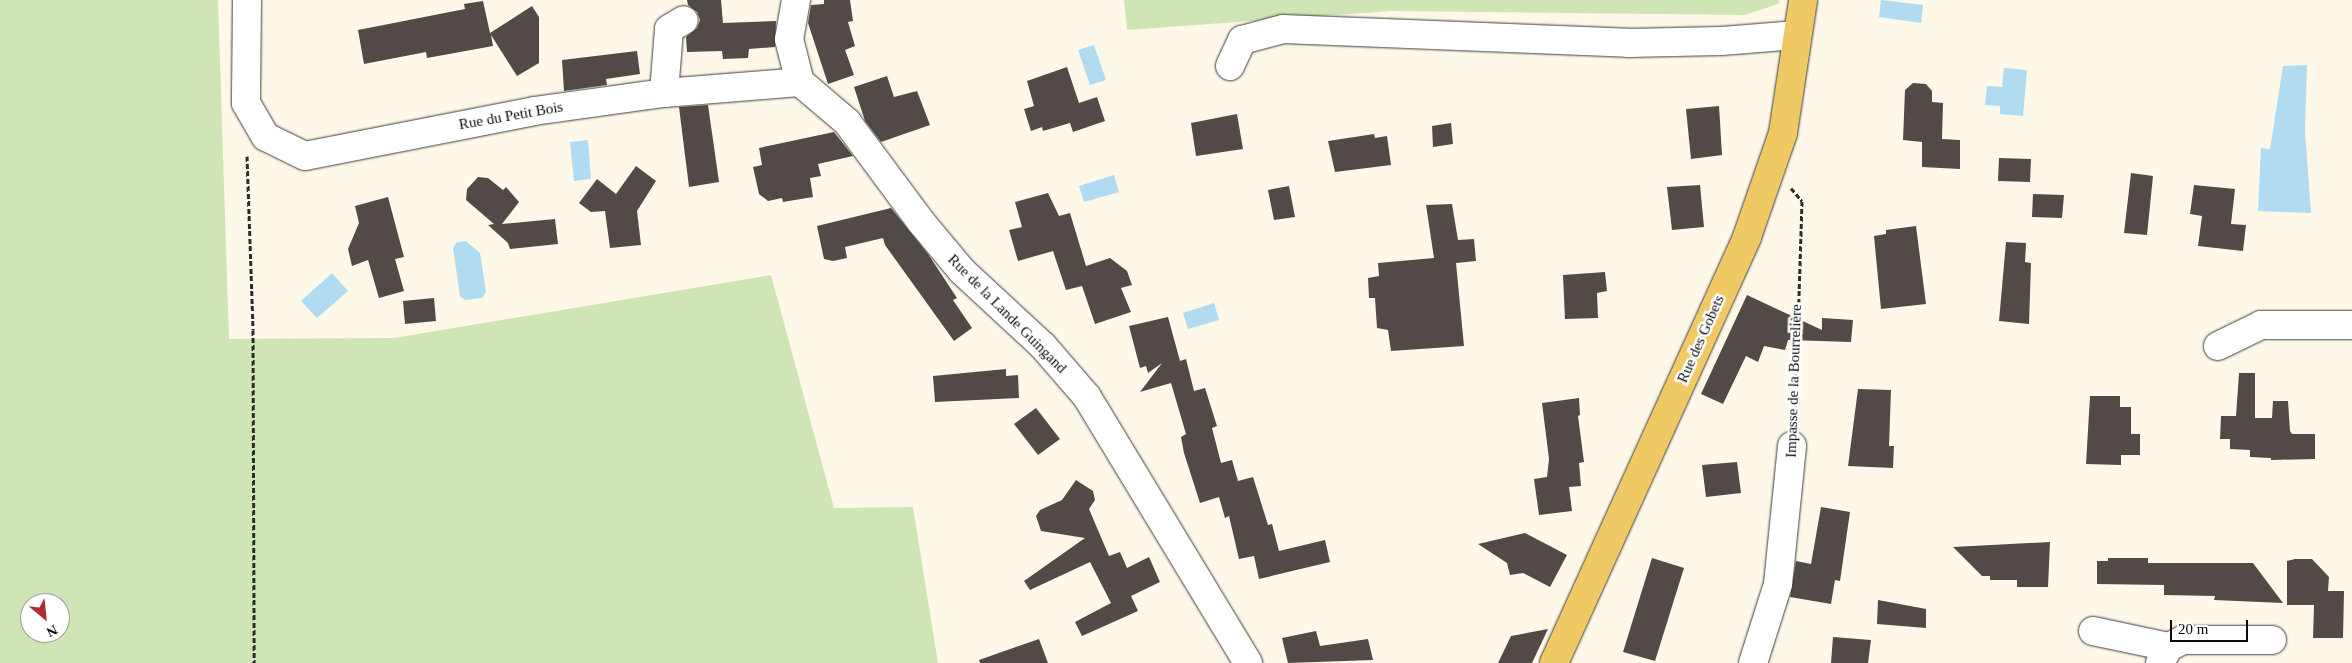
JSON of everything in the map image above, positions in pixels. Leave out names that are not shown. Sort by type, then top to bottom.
[{"type":"main road","name":"Rue des Gobets","points":[[1554,663],[1747,237],[1783,133],[1802,0]]},
{"type":"street","name":"Rue du Petit Bois","points":[[247,0],[246,103],[266,137],[305,156],[534,111],[664,93],[800,82]]},
{"type":"street","points":[[796,0],[789,39],[800,82]]},
{"type":"street","points":[[664,93],[669,29],[684,20]]},
{"type":"street","points":[[1230,66],[1242,40],[1283,29],[1628,43],[1721,41],[1798,35]]},
{"type":"street","name":"Rue de la Lande Guingand","points":[[800,82],[847,122],[921,222],[962,271],[1043,346],[1087,397],[1248,663]]},
{"type":"street","points":[[2218,346],[2261,325],[2352,324]]},
{"type":"street","name":"Impasse de la Bourrelière","points":[[1754,663],[1778,584],[1792,446]]},
{"type":"street","points":[[2093,631],[2164,655],[2183,640],[2272,640]]},
{"type":"path","points":[[247,153],[253,330],[254,663]]},
{"type":"path","name":"Impasse de la Bourrelière","points":[[1772,164],[1802,201],[1792,446]]},
{"type":"green space","points":[[0,0],[218,0],[229,339],[394,338],[771,275],[834,508],[913,507],[938,663],[0,663]]},
{"type":"green space","points":[[1124,0],[1779,0],[1778,4],[1745,15],[1391,11],[1127,30]]},
{"type":"water","points":[[1881,0],[1923,5],[1921,23],[1879,17]]},
{"type":"water","points":[[1094,45],[1106,80],[1090,85],[1078,50]]},
{"type":"water","points":[[2307,65],[2305,131],[2311,213],[2258,211],[2261,148],[2270,149],[2283,66]]},
{"type":"water","points":[[2004,68],[2027,70],[2023,116],[2000,114],[2000,106],[1985,105],[1987,86],[2002,87]]},
{"type":"water","points":[[588,140],[591,179],[574,181],[570,142]]},
{"type":"water","points":[[1114,175],[1119,192],[1084,202],[1079,186]]},
{"type":"water","points":[[466,241],[480,253],[486,292],[482,298],[465,300],[460,296],[453,248],[457,242]]},
{"type":"water","points":[[332,273],[348,291],[317,318],[301,301]]},
{"type":"water","points":[[1214,303],[1219,320],[1188,329],[1183,313]]},
{"type":"building","points":[[687,0],[721,0],[723,23],[776,21],[775,47],[749,49],[748,58],[723,59],[722,51],[687,52],[686,37],[697,28],[700,20],[697,12],[688,5]]},
{"type":"building","points":[[824,0],[850,0],[853,21],[848,22],[855,46],[845,50],[854,75],[828,84],[808,23],[811,5],[824,4]]},
{"type":"building","points":[[483,1],[490,33],[532,6],[539,17],[539,63],[517,76],[491,35],[493,46],[427,58],[426,52],[364,64],[358,30],[465,9],[464,4]]},
{"type":"building","points":[[637,51],[640,74],[606,79],[607,85],[564,91],[562,60]]},
{"type":"building","points":[[1067,67],[1079,103],[1097,97],[1105,121],[1073,132],[1070,123],[1043,131],[1042,127],[1031,131],[1024,109],[1034,106],[1027,81]]},
{"type":"building","points":[[887,76],[894,97],[917,91],[930,125],[881,142],[865,121],[854,87]]},
{"type":"building","points":[[1913,83],[1926,84],[1932,91],[1932,102],[1943,103],[1942,139],[1960,140],[1960,169],[1922,167],[1922,142],[1903,140],[1905,90]]},
{"type":"building","points":[[708,105],[719,182],[689,187],[679,107]]},
{"type":"building","points":[[1719,106],[1722,155],[1691,159],[1686,109]]},
{"type":"building","points":[[1237,114],[1243,149],[1196,156],[1191,123]]},
{"type":"building","points":[[1451,123],[1453,144],[1433,147],[1432,126]]},
{"type":"building","points":[[834,132],[853,156],[818,164],[821,176],[810,178],[813,197],[783,202],[782,198],[768,201],[759,194],[753,167],[762,165],[759,148]]},
{"type":"building","points":[[1374,134],[1375,138],[1387,136],[1391,165],[1335,172],[1328,141]]},
{"type":"building","points":[[1999,158],[2031,159],[2030,182],[1998,181]]},
{"type":"building","points":[[636,166],[656,181],[637,211],[641,245],[610,248],[605,211],[591,212],[579,203],[597,179],[616,194]]},
{"type":"building","points":[[2131,173],[2153,176],[2147,235],[2124,233]]},
{"type":"building","points":[[478,177],[488,178],[503,190],[506,187],[519,202],[502,224],[555,219],[558,244],[510,249],[508,243],[488,225],[494,224],[466,200],[467,189]]},
{"type":"building","points":[[1700,185],[1704,227],[1672,230],[1667,187]]},
{"type":"building","points":[[2194,185],[2235,189],[2231,224],[2246,225],[2243,251],[2198,246],[2202,216],[2190,214]]},
{"type":"building","points":[[1289,186],[1295,217],[1274,220],[1268,190]]},
{"type":"building","points":[[1048,193],[1059,216],[1070,213],[1086,266],[1110,258],[1127,271],[1132,285],[1121,288],[1131,312],[1095,324],[1082,286],[1066,290],[1053,251],[1018,261],[1009,230],[1022,227],[1015,202]]},
{"type":"building","points":[[2033,194],[2064,195],[2062,218],[2032,217]]},
{"type":"building","points":[[388,197],[404,257],[395,259],[404,291],[379,298],[368,260],[352,266],[348,249],[359,223],[355,206]]},
{"type":"building","points":[[1452,204],[1458,240],[1474,239],[1476,261],[1456,263],[1464,346],[1391,351],[1388,330],[1377,328],[1375,298],[1369,298],[1368,278],[1379,276],[1378,263],[1434,258],[1426,205]]},
{"type":"building","points":[[891,208],[928,254],[957,298],[953,300],[972,328],[954,341],[885,245],[883,238],[845,247],[847,258],[833,261],[824,259],[817,226]]},
{"type":"building","points":[[1916,226],[1926,304],[1881,309],[1874,236],[1886,234],[1886,230]]},
{"type":"building","points":[[2006,242],[2026,243],[2025,262],[2031,263],[2029,324],[1999,321]]},
{"type":"building","points":[[1605,272],[1607,291],[1597,293],[1598,318],[1565,319],[1563,275]]},
{"type":"building","points":[[1747,295],[1822,330],[1822,318],[1853,320],[1851,342],[1788,340],[1785,350],[1764,346],[1758,362],[1746,356],[1723,404],[1701,394]]},
{"type":"building","points":[[434,298],[436,321],[405,324],[403,301]]},
{"type":"building","points":[[1168,317],[1180,361],[1186,359],[1194,391],[1205,388],[1217,426],[1212,428],[1221,463],[1232,460],[1238,481],[1253,477],[1268,525],[1272,524],[1279,551],[1325,540],[1330,562],[1259,579],[1254,556],[1239,559],[1229,516],[1225,518],[1219,497],[1200,503],[1184,453],[1181,437],[1186,434],[1171,383],[1140,392],[1162,363],[1148,373],[1146,366],[1140,368],[1129,326]]},
{"type":"building","points":[[1006,369],[1006,376],[1018,375],[1019,398],[935,402],[933,376]]},
{"type":"building","points":[[2239,373],[2255,373],[2255,418],[2272,418],[2273,401],[2288,401],[2290,431],[2292,434],[2315,434],[2315,459],[2271,460],[2271,458],[2250,457],[2250,450],[2230,449],[2230,439],[2220,439],[2221,416],[2236,416]]},
{"type":"building","points":[[1858,389],[1891,390],[1889,446],[1894,446],[1893,468],[1848,466]]},
{"type":"building","points":[[2090,396],[2120,396],[2120,407],[2131,407],[2131,434],[2140,434],[2140,455],[2121,455],[2121,465],[2086,464]]},
{"type":"building","points":[[1579,398],[1580,415],[1578,416],[1584,462],[1579,463],[1581,486],[1569,487],[1572,511],[1539,515],[1534,479],[1547,477],[1549,459],[1542,403]]},
{"type":"building","points":[[1036,408],[1060,439],[1038,455],[1014,424]]},
{"type":"building","points":[[1737,462],[1741,493],[1706,497],[1702,465]]},
{"type":"building","points":[[1076,480],[1093,491],[1095,500],[1089,509],[1109,556],[1120,552],[1127,568],[1149,557],[1160,582],[1131,596],[1138,611],[1082,636],[1075,622],[1111,603],[1090,562],[1030,590],[1024,581],[1085,538],[1041,531],[1036,516],[1040,510],[1062,500]]},
{"type":"building","points":[[1821,507],[1850,512],[1840,581],[1835,580],[1831,604],[1790,597],[1796,561],[1811,564]]},
{"type":"building","points":[[1525,533],[1567,555],[1550,587],[1523,573],[1510,575],[1507,563],[1478,544]]},
{"type":"building","points":[[2050,542],[2048,587],[2017,587],[2017,580],[1990,580],[1990,576],[1982,576],[1953,547]]},
{"type":"building","points":[[1652,558],[1684,568],[1655,661],[1623,652]]},
{"type":"building","points":[[2108,558],[2148,558],[2148,563],[2253,563],[2283,603],[2214,600],[2215,596],[2164,595],[2164,585],[2097,584],[2097,561],[2108,561]]},
{"type":"building","points":[[2312,559],[2329,577],[2328,591],[2344,591],[2343,638],[2313,638],[2314,605],[2287,605],[2287,561]]},
{"type":"building","points":[[1878,600],[1926,609],[1926,628],[1877,624]]},
{"type":"building","points":[[1548,629],[1532,663],[1498,663],[1511,636]]},
{"type":"building","points":[[1316,631],[1320,646],[1368,639],[1373,660],[1288,663],[1282,638]]},
{"type":"building","points":[[1833,637],[1871,640],[1868,663],[1831,663]]},
{"type":"building","points":[[1039,639],[1048,663],[980,663],[979,660]]}]
